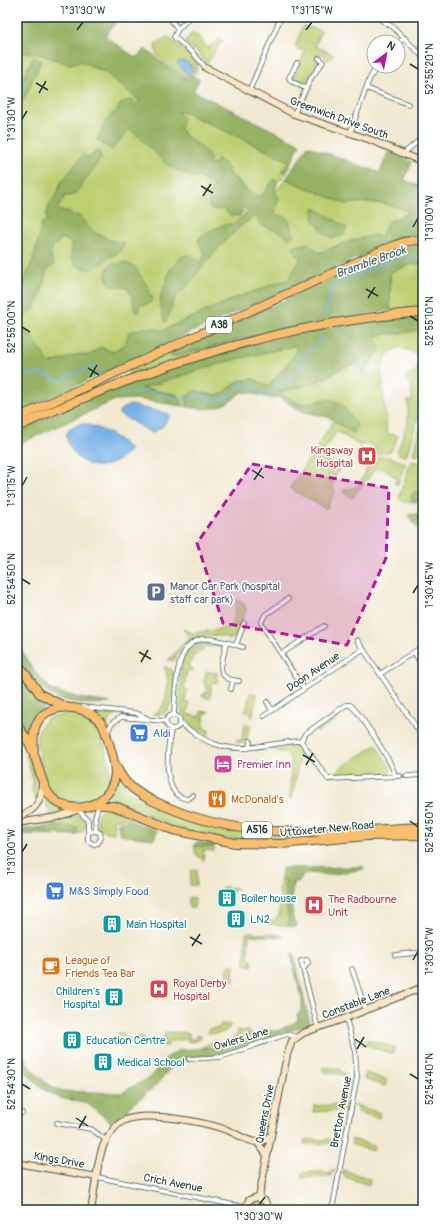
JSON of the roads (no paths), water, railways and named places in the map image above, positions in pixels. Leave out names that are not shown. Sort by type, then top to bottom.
[{"type":"highway","name":"A38","points":[[17,418],[386,249],[404,242],[423,238]]},
{"type":"highway","name":"A38","points":[[17,427],[122,381],[173,363],[223,348],[295,330],[388,315],[423,312]]},
{"type":"highway","name":"A516","points":[[17,662],[40,694],[70,708],[94,716],[102,725],[107,736],[114,762],[112,784],[108,793],[99,802],[80,808]]},
{"type":"highway","points":[[34,756],[33,733],[37,721],[50,711],[70,708]]},
{"type":"highway","points":[[17,726],[24,735],[34,756],[42,783],[50,796],[64,806],[80,808]]},
{"type":"highway","name":"Uttoxeter New Road","points":[[114,762],[127,784],[146,798],[184,814],[225,825],[278,832],[423,826]]},
{"type":"highway","name":"Uttoxeter New Road","points":[[99,802],[114,806],[174,830],[235,843],[281,844],[366,836],[423,835]]},
{"type":"street","points":[[169,17],[178,29]]},
{"type":"street","points":[[190,17],[178,29],[174,39],[193,53],[206,68]]},
{"type":"street","points":[[249,91],[281,17]]},
{"type":"street","points":[[376,17],[393,27],[401,34]]},
{"type":"street","points":[[406,39],[423,57]]},
{"type":"street","points":[[294,114],[314,73],[323,62],[319,58]]},
{"type":"street","points":[[297,63],[290,78],[291,81],[306,88]]},
{"type":"street","name":"Greenwich Drive South","points":[[206,68],[294,114],[404,153],[423,162]]},
{"type":"street","points":[[350,133],[366,88],[373,74]]},
{"type":"street","points":[[366,88],[408,104]]},
{"type":"street","points":[[404,153],[423,136]]},
{"type":"street","points":[[288,599],[265,615],[261,621],[262,626],[304,689]]},
{"type":"street","points":[[236,646],[244,623]]},
{"type":"street","points":[[281,654],[324,626]]},
{"type":"street","points":[[174,714],[179,664],[184,652],[201,640],[210,639],[243,647]]},
{"type":"street","points":[[357,640],[423,737]]},
{"type":"street","points":[[226,643],[221,672],[223,676],[239,681]]},
{"type":"street","points":[[380,674],[423,646]]},
{"type":"street","name":"Doon Avenue","points":[[264,716],[363,649]]},
{"type":"street","points":[[414,652],[423,667]]},
{"type":"street","points":[[231,689],[233,680]]},
{"type":"street","points":[[267,702],[272,710]]},
{"type":"street","points":[[346,705],[350,705],[381,747],[398,776],[328,779],[301,741],[305,734],[346,705]]},
{"type":"street","points":[[70,708],[82,707],[136,714],[147,718]]},
{"type":"street","points":[[165,721],[170,715],[174,714]]},
{"type":"street","points":[[174,714],[179,718],[180,724],[211,743],[228,748],[249,748],[301,741]]},
{"type":"street","points":[[107,736],[111,724],[118,718],[147,718],[165,721]]},
{"type":"street","points":[[165,721],[167,727],[171,729]]},
{"type":"street","points":[[171,729],[176,728],[180,724]]},
{"type":"street","points":[[171,729],[168,754],[169,778],[175,791],[181,797],[189,799],[193,795]]},
{"type":"street","points":[[249,748],[250,741]]},
{"type":"street","points":[[406,776],[416,773],[423,775]]},
{"type":"street","points":[[17,817],[28,814],[36,808],[40,799],[42,783]]},
{"type":"street","points":[[17,823],[57,817],[80,808],[88,820],[88,841],[96,844],[101,838],[100,833],[96,830],[95,817],[99,802]]},
{"type":"street","points":[[89,832],[96,830]]},
{"type":"street","points":[[395,955],[423,952]]},
{"type":"street","points":[[301,961],[318,1029]]},
{"type":"street","points":[[352,969],[366,1011]]},
{"type":"street","name":"Constable Lane","points":[[296,1037],[303,1033],[366,1011],[423,987]]},
{"type":"street","name":"Bretton Avenue","points":[[332,1210],[357,1077],[355,1052],[346,1018]]},
{"type":"street","name":"Owlers Lane","points":[[189,1059],[221,1057],[287,1034],[296,1037]]},
{"type":"street","name":"Queens Drive","points":[[259,1197],[288,1050],[296,1037]]},
{"type":"street","points":[[17,1114],[22,1113]]},
{"type":"street","points":[[91,1210],[103,1147],[106,1140],[114,1128],[123,1121],[132,1118],[188,1120],[212,1125],[256,1142],[267,1155]]},
{"type":"street","points":[[57,1123],[91,1129],[106,1140]]},
{"type":"street","points":[[256,1142],[266,1140],[271,1135]]},
{"type":"street","name":"Kings Drive","points":[[17,1163],[97,1177]]},
{"type":"street","name":"Crich Avenue","points":[[97,1177],[244,1208]]},
{"type":"street","points":[[244,1208],[250,1198],[259,1197],[266,1202],[269,1210]]},
{"type":"street","points":[[422,1210],[423,1200]]},
{"type":"water","points":[[179,61],[186,62],[191,66],[193,70],[190,74],[187,74],[177,63]]},
{"type":"water","points":[[130,405],[169,414],[169,417],[163,426],[152,433],[119,414],[120,410]]},
{"type":"water","points":[[81,423],[108,433],[126,445],[130,450],[112,464],[93,466],[84,462],[70,447],[66,436],[69,430]]},
{"type":"waterway","name":"Bramble Brook","points":[[325,317],[332,286],[397,259],[423,254]]},
{"type":"waterway","name":"Bramble Brook","points":[[115,388],[122,394],[145,391],[179,399],[191,398],[197,395],[213,400],[229,397],[244,382],[252,388],[267,395],[285,379],[296,374],[303,363],[304,357],[319,342],[321,336]]},
{"type":"waterway","name":"Bramble Brook","points":[[17,377],[41,373],[60,381],[65,377],[85,370],[92,365],[98,367],[102,371]]},
{"type":"place","name":"Kingsway Hospital","points":[[367,456]]},
{"type":"place","name":"Manor Car Park (hospital staff car park)","points":[[156,592]]},
{"type":"place","name":"Aldi","points":[[139,733]]},
{"type":"place","name":"Premier Inn","points":[[223,764]]},
{"type":"place","name":"McDonald's","points":[[217,799]]},
{"type":"place","name":"M&S Simply Food","points":[[55,891]]},
{"type":"place","name":"Boiler house","points":[[227,898]]},
{"type":"place","name":"The Radbourne Unit","points":[[314,905]]},
{"type":"place","name":"LN2","points":[[236,919]]},
{"type":"place","name":"Main Hospital","points":[[112,924]]},
{"type":"place","name":"League of Friends Tea Bar","points":[[51,966]]},
{"type":"place","name":"Royal Derby Hospital","points":[[159,989]]},
{"type":"place","name":"Children's Hospital","points":[[114,997]]},
{"type":"place","name":"Education Centre","points":[[72,1040]]},
{"type":"place","name":"Medical School","points":[[103,1062]]}]
